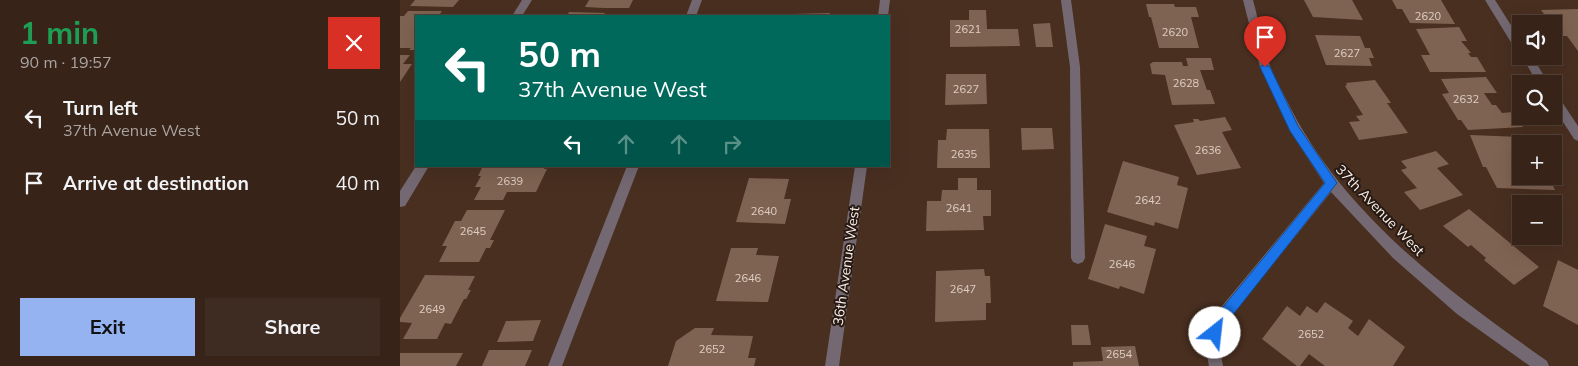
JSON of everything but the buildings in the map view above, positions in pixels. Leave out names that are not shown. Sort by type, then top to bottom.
[{"type":"street","points":[[518,15],[527,0]]},
{"type":"street","points":[[691,15],[697,0]]},
{"type":"street","points":[[883,15],[885,0]]},
{"type":"street","points":[[1066,0],[1076,67],[1078,258]]},
{"type":"street","name":"37th Avenue West","points":[[1248,0],[1265,67],[1294,128],[1331,183],[1398,254],[1462,310],[1542,366]]},
{"type":"street","points":[[1490,0],[1512,35]]},
{"type":"street","points":[[1562,111],[1578,136]]},
{"type":"street","points":[[400,202],[421,167]]},
{"type":"street","points":[[556,366],[633,167]]},
{"type":"street","name":"36th Avenue West","points":[[832,366],[861,167]]},
{"type":"street","points":[[1216,366],[1212,344],[1218,322],[1331,183]]},
{"type":"route","points":[[1215,333],[1218,322],[1331,183],[1294,128],[1265,67]]}]
